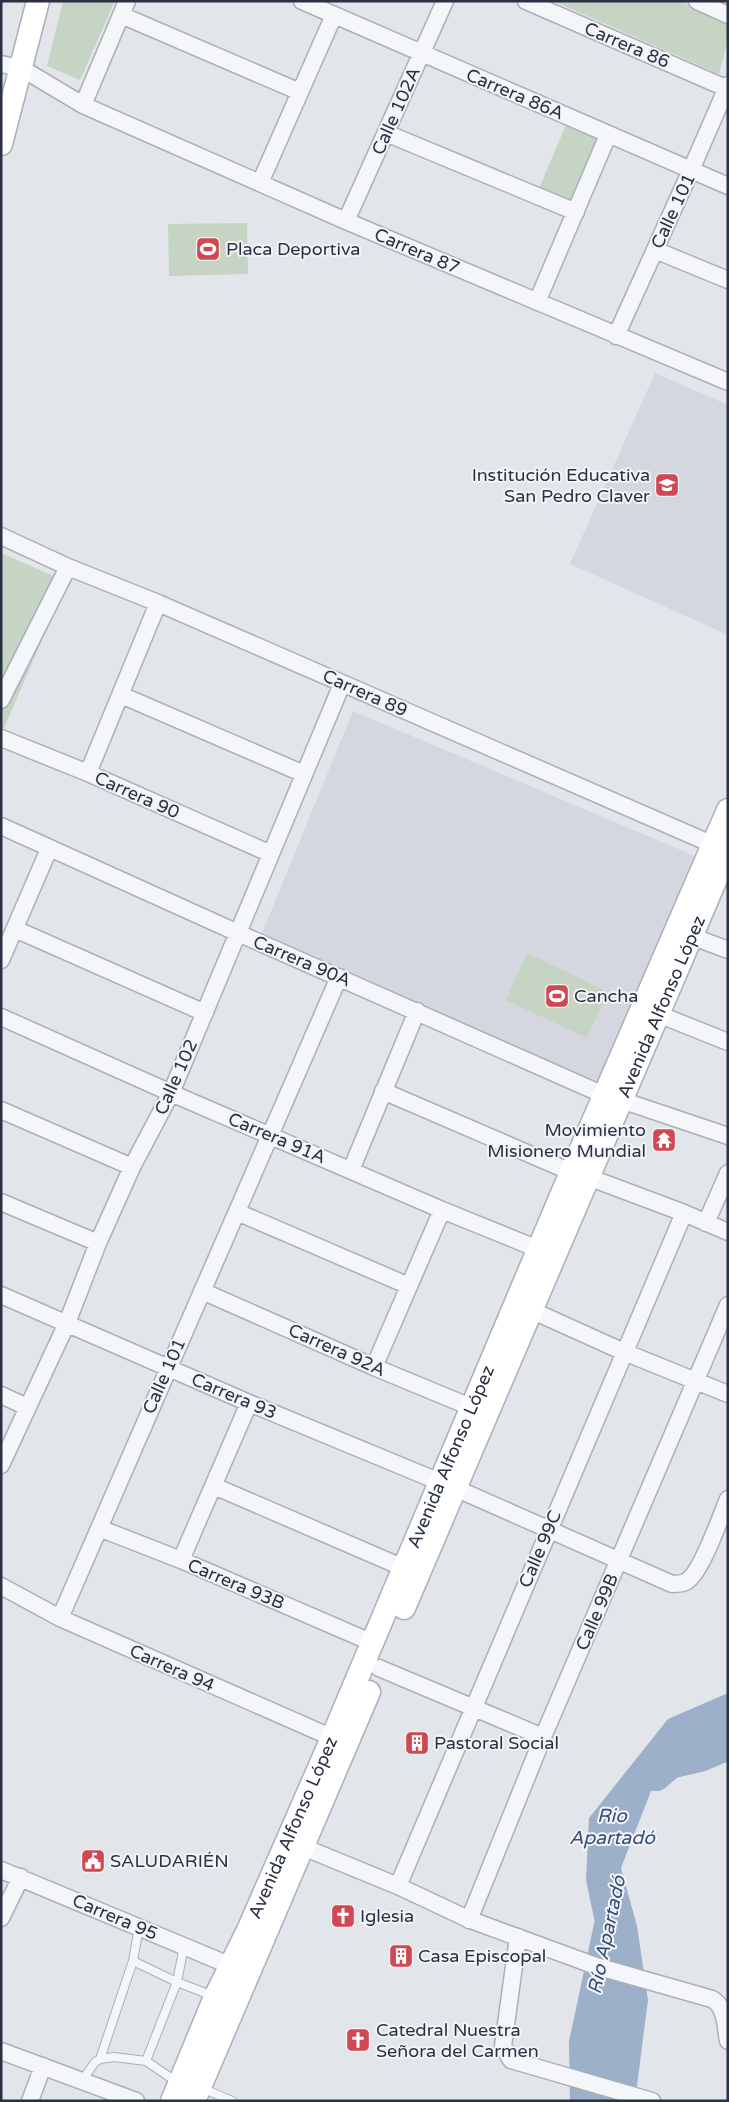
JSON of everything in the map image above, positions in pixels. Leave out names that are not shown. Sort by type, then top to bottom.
[{"type":"street","points":[[1,144],[11,66],[38,1]]},
{"type":"street","name":"Carrera 86A","points":[[302,1],[728,186]]},
{"type":"street","name":"Calle 102A","points":[[346,221],[445,1]]},
{"type":"street","name":"Carrera 86","points":[[526,1],[727,87]]},
{"type":"street","points":[[697,1],[728,15]]},
{"type":"street","points":[[83,104],[124,8],[300,92]]},
{"type":"street","points":[[260,183],[334,15]]},
{"type":"street","name":"Carrera 87","points":[[11,66],[83,104],[346,221],[728,382]]},
{"type":"street","name":"Calle 101","points":[[616,336],[692,170],[727,87]]},
{"type":"street","points":[[386,133],[576,212]]},
{"type":"street","points":[[537,302],[608,135]]},
{"type":"street","points":[[655,250],[728,280]]},
{"type":"street","name":"Carrera 89","points":[[1,536],[68,567],[158,603],[723,849]]},
{"type":"street","points":[[1,700],[68,567]]},
{"type":"street","points":[[88,773],[158,603]]},
{"type":"street","name":"Calle 102","points":[[1,1465],[68,1323],[98,1243],[132,1167],[171,1093],[342,684]]},
{"type":"street","points":[[120,695],[304,774]]},
{"type":"street","name":"Carrera 90","points":[[1,738],[88,773],[271,854]]},
{"type":"street","name":"Avenida Alfonso López","points":[[613,1097],[658,1014],[691,936],[723,849],[728,810]]},
{"type":"street","name":"Carrera 90A","points":[[1,826],[238,933],[613,1097],[728,1136]]},
{"type":"street","points":[[1,960],[49,849]]},
{"type":"street","name":"Avenida Alfonso López","points":[[188,2092],[340,1741],[379,1668],[448,1485],[472,1408],[547,1252],[613,1097],[723,849]]},
{"type":"street","points":[[15,929],[205,1013]]},
{"type":"street","points":[[691,936],[728,950]]},
{"type":"street","name":"Calle 101","points":[[60,1618],[338,977]]},
{"type":"street","points":[[350,1170],[417,1011]]},
{"type":"street","points":[[658,1014],[728,1042]]},
{"type":"street","name":"Carrera 91A","points":[[1,1018],[442,1210],[547,1252]]},
{"type":"street","points":[[383,1091],[580,1174],[684,1213],[728,1232]]},
{"type":"street","points":[[1,1110],[132,1167]]},
{"type":"street","points":[[706,1223],[728,1173]]},
{"type":"street","points":[[1,1202],[98,1243]]},
{"type":"street","points":[[374,1367],[442,1210]]},
{"type":"street","points":[[237,1212],[409,1286]]},
{"type":"street","name":"Calle 99C","points":[[398,1886],[684,1213]]},
{"type":"street","name":"Avenida Alfonso López","points":[[188,2092],[215,1997],[230,1964],[257,1932],[303,1847],[373,1643],[404,1568],[448,1485],[531,1310],[547,1252]]},
{"type":"street","name":"Carrera 92A","points":[[202,1290],[374,1367],[472,1408]]},
{"type":"street","name":"Carrera 93","points":[[1,1295],[249,1403],[448,1485],[672,1584],[687,1582],[698,1568],[728,1499]]},
{"type":"street","name":"Calle 99B","points":[[469,1920],[543,1738],[728,1305]]},
{"type":"street","points":[[531,1310],[624,1352],[728,1394]]},
{"type":"street","points":[[1,1395],[28,1407]]},
{"type":"street","points":[[181,1560],[249,1403]]},
{"type":"street","points":[[214,1486],[404,1568]]},
{"type":"street","name":"Carrera 93B","points":[[99,1528],[181,1560],[373,1643]]},
{"type":"street","name":"Carrera 94","points":[[1,1586],[60,1618],[340,1741]]},
{"type":"street","points":[[379,1668],[543,1738]]},
{"type":"street","points":[[303,1847],[398,1886],[469,1920],[596,1966],[712,1999],[720,2003],[723,2009],[728,2041]]},
{"type":"street","name":"Carrera 95","points":[[1,1870],[230,1964]]},
{"type":"street","points":[[1,1918],[21,1877]]},
{"type":"street","points":[[518,1937],[503,2046],[511,2060],[646,2099]]},
{"type":"street","points":[[1,2051],[136,2101]]},
{"type":"street","points":[[30,2101],[43,2066]]},
{"type":"lane","points":[[100,2059],[133,1962],[139,1927]]},
{"type":"lane","points":[[146,2060],[176,1982],[184,1946]]},
{"type":"lane","points":[[133,1962],[176,1982],[215,1997]]},
{"type":"lane","points":[[82,2081],[95,2062],[100,2059],[114,2057],[146,2060],[188,2092],[232,2101]]},
{"type":"shaded area","name":"Institución Educativa San Pedro Claver","points":[[655,373],[728,405],[728,635],[570,564]]},
{"type":"shaded area","points":[[353,711],[695,856],[600,1082],[260,938]]},
{"type":"green space","points":[[63,1],[115,1],[80,80],[47,66]]},
{"type":"green space","points":[[553,1],[681,1],[728,22],[728,39],[719,74]]},
{"type":"green space","points":[[566,125],[598,138],[572,201],[539,188]]},
{"type":"green space","name":"Placa Deportiva","points":[[247,223],[248,274],[169,276],[168,224]]},
{"type":"green space","points":[[1,553],[67,582],[1,735]]},
{"type":"green space","name":"Cancha","points":[[527,953],[608,992],[587,1038],[506,1000]]},
{"type":"water","name":"Rio Apartadó","points":[[728,1693],[728,1732],[651,1791],[621,1868],[637,1926],[648,2000],[635,2101],[589,2101],[607,1999],[603,1961],[586,1880],[589,1818],[668,1719]]},
{"type":"waterway","name":"Río Apartadó","points":[[656,1776],[670,1764],[700,1757],[728,1745]]},
{"type":"waterway","name":"Río Apartadó","points":[[585,2101],[584,2043],[611,1916]]},
{"type":"place","name":"Placa Deportiva","points":[[208,249]]},
{"type":"place","name":"Institución Educativa San Pedro Claver","points":[[667,485]]},
{"type":"place","name":"Cancha","points":[[557,996]]},
{"type":"place","name":"Movimiento Misionero Mundial","points":[[664,1140]]},
{"type":"place","name":"Pastoral Social","points":[[417,1743]]},
{"type":"place","name":"SALUDARIÉN","points":[[93,1861]]},
{"type":"place","name":"Iglesia","points":[[343,1916]]},
{"type":"place","name":"Casa Episcopal","points":[[401,1956]]},
{"type":"place","name":"Catedral Nuestra Señora del Carmen","points":[[358,2040]]}]
